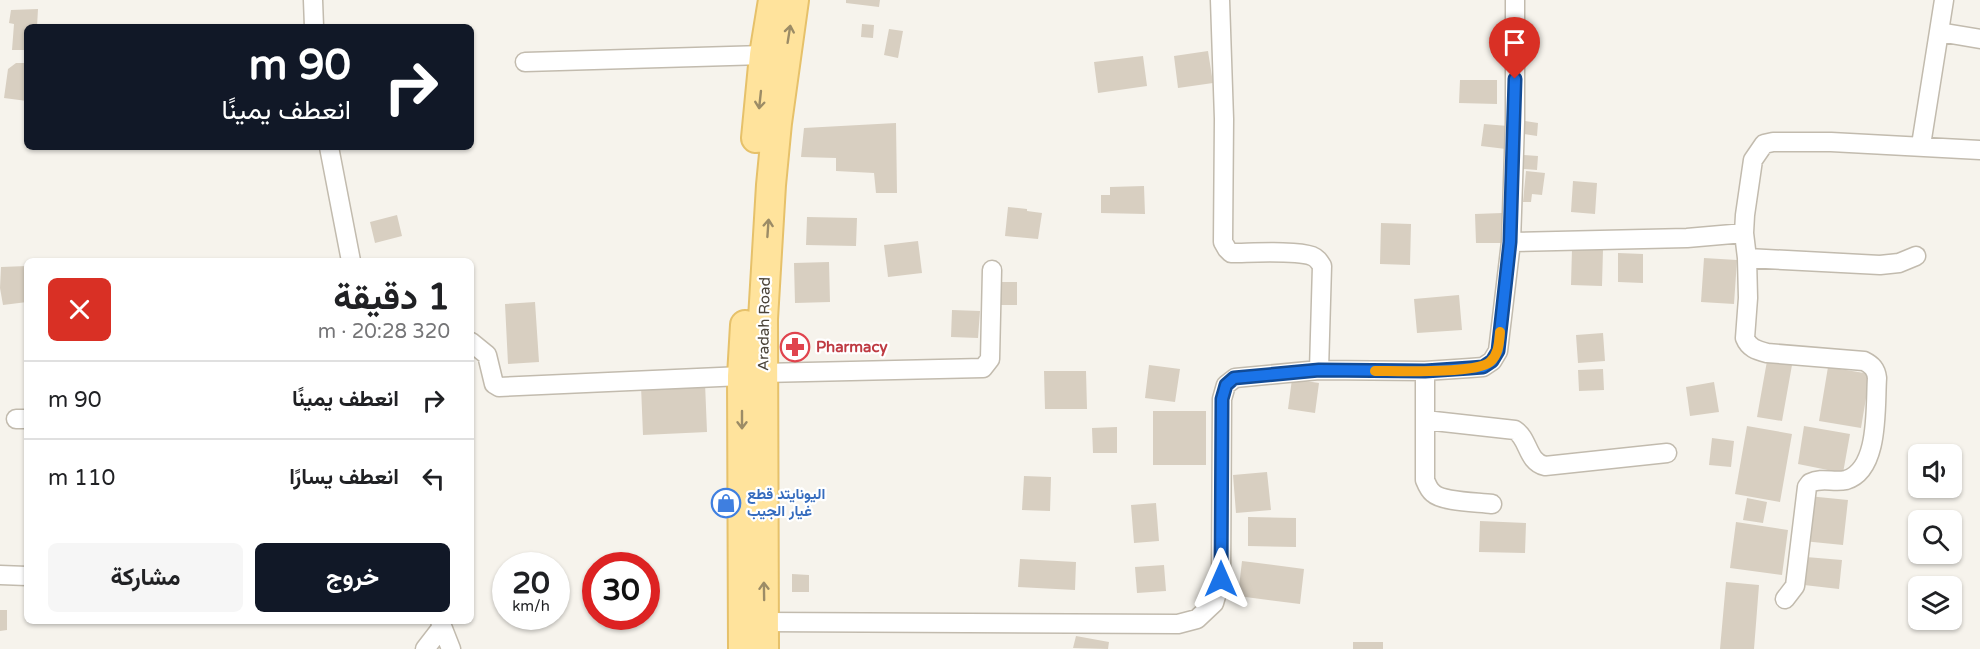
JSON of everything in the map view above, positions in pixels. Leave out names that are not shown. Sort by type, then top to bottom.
[{"type":"main road","name":"Aradah Road","points":[[754,636],[751,190],[764,55],[773,0]]},
{"type":"main road","name":"Aradah Road","points":[[753,374],[763,319],[778,112],[794,0]]},
{"type":"street","points":[[313,0],[314,24]]},
{"type":"street","points":[[1220,0],[1224,119],[1223,242],[1231,253],[1297,253],[1311,255],[1318,259],[1322,266],[1319,370]]},
{"type":"street","points":[[754,636],[1178,624],[1197,619],[1214,603],[1221,579],[1222,399],[1226,385],[1234,378],[1319,370],[1425,371],[1483,367],[1492,361],[1498,351],[1510,242],[1515,122],[1515,0]]},
{"type":"street","points":[[1921,146],[1944,0]]},
{"type":"street","points":[[1939,32],[1980,39]]},
{"type":"street","points":[[525,62],[764,55]]},
{"type":"street","points":[[1785,599],[1796,586],[1807,487],[1810,483],[1821,479],[1845,481],[1862,469],[1869,459],[1877,378],[1872,365],[1864,361],[1767,353],[1751,348],[1745,338],[1748,258],[1744,233],[1753,160],[1764,144],[1773,142],[1831,141],[1980,150]]},
{"type":"street","points":[[330,150],[350,258]]},
{"type":"street","points":[[1510,242],[1687,238],[1744,233]]},
{"type":"street","points":[[1748,258],[1880,265],[1899,263],[1916,256]]},
{"type":"street","points":[[474,344],[487,355],[494,384],[499,387],[753,374],[983,368],[990,359],[992,270]]},
{"type":"street","points":[[1425,371],[1425,480],[1434,495],[1442,498],[1492,504]]},
{"type":"street","points":[[1425,420],[1515,430],[1521,434],[1534,461],[1538,465],[1545,466],[1667,453]]},
{"type":"street","points":[[0,575],[24,576]]},
{"type":"street","points":[[425,649],[441,624]]},
{"type":"street","points":[[441,624],[451,649]]},
{"type":"building","points":[[846,0],[880,0],[879,7],[846,3]]},
{"type":"building","points":[[38,9],[37,24],[24,24],[24,50],[12,50],[14,24],[9,23],[11,10]]},
{"type":"building","points":[[862,24],[874,25],[873,38],[861,37]]},
{"type":"building","points":[[889,29],[903,31],[898,58],[884,55]]},
{"type":"building","points":[[1208,51],[1213,83],[1178,88],[1174,56]]},
{"type":"building","points":[[1143,56],[1147,86],[1098,93],[1094,62]]},
{"type":"building","points":[[16,63],[24,63],[24,101],[4,98],[8,69]]},
{"type":"building","points":[[1460,80],[1497,80],[1497,104],[1459,103]]},
{"type":"building","points":[[1525,121],[1538,123],[1537,136],[1524,134]]},
{"type":"building","points":[[896,123],[897,193],[876,193],[874,173],[836,171],[836,158],[801,157],[804,128]]},
{"type":"building","points":[[1484,124],[1508,126],[1506,149],[1481,146]]},
{"type":"building","points":[[1524,155],[1538,156],[1537,170],[1523,169]]},
{"type":"building","points":[[1526,171],[1545,173],[1542,195],[1532,194],[1531,202],[1523,202]]},
{"type":"building","points":[[1573,181],[1597,183],[1595,214],[1571,212]]},
{"type":"building","points":[[1144,186],[1145,214],[1101,213],[1101,195],[1110,195],[1110,187]]},
{"type":"building","points":[[1008,207],[1042,213],[1038,239],[1005,236]]},
{"type":"building","points":[[1502,213],[1503,243],[1476,243],[1475,214]]},
{"type":"building","points":[[397,215],[402,236],[375,243],[370,222]]},
{"type":"building","points":[[807,217],[857,218],[856,246],[806,245]]},
{"type":"building","points":[[1381,223],[1411,224],[1410,265],[1380,264]]},
{"type":"building","points":[[918,241],[922,273],[888,277],[884,245]]},
{"type":"building","points":[[1572,249],[1603,250],[1602,286],[1571,285]]},
{"type":"building","points":[[1618,253],[1643,254],[1643,283],[1618,282]]},
{"type":"building","points":[[1704,258],[1737,260],[1734,304],[1701,302]]},
{"type":"building","points":[[829,262],[830,302],[795,303],[794,263]]},
{"type":"building","points":[[24,266],[24,302],[3,305],[0,288],[1,267]]},
{"type":"building","points":[[997,282],[1017,282],[1017,305],[996,305]]},
{"type":"building","points":[[1459,295],[1462,330],[1417,333],[1414,299]]},
{"type":"building","points":[[535,302],[539,362],[508,364],[505,304]]},
{"type":"building","points":[[952,310],[980,311],[978,338],[951,337]]},
{"type":"building","points":[[1603,333],[1605,361],[1578,363],[1576,335]]},
{"type":"building","points":[[1767,361],[1792,365],[1782,421],[1757,417]]},
{"type":"building","points":[[1149,365],[1180,369],[1175,402],[1145,398]]},
{"type":"building","points":[[1828,367],[1870,374],[1861,428],[1819,421]]},
{"type":"building","points":[[1603,369],[1604,390],[1579,391],[1578,370]]},
{"type":"building","points":[[1044,371],[1086,371],[1087,409],[1045,409]]},
{"type":"building","points":[[1292,379],[1319,383],[1315,413],[1288,409]]},
{"type":"building","points":[[1714,382],[1719,412],[1690,416],[1686,387]]},
{"type":"building","points":[[705,383],[707,432],[643,435],[641,386]]},
{"type":"building","points":[[1153,411],[1206,411],[1206,465],[1153,465]]},
{"type":"building","points":[[1747,426],[1792,434],[1780,502],[1735,494]]},
{"type":"building","points":[[1804,426],[1850,434],[1843,473],[1798,464]]},
{"type":"building","points":[[1117,427],[1117,453],[1093,453],[1092,428]]},
{"type":"building","points":[[1712,438],[1734,441],[1731,467],[1709,465]]},
{"type":"building","points":[[1267,472],[1271,510],[1236,513],[1233,475]]},
{"type":"building","points":[[1024,476],[1051,477],[1050,511],[1022,510]]},
{"type":"building","points":[[1808,496],[1848,500],[1843,545],[1803,541]]},
{"type":"building","points":[[1747,498],[1767,502],[1763,523],[1743,520]]},
{"type":"building","points":[[1156,503],[1159,541],[1134,543],[1131,505]]},
{"type":"building","points":[[1248,517],[1296,518],[1296,547],[1248,546]]},
{"type":"building","points":[[1480,521],[1526,523],[1525,553],[1479,552]]},
{"type":"building","points":[[1736,522],[1788,530],[1782,575],[1730,568]]},
{"type":"building","points":[[1806,557],[1842,560],[1839,589],[1804,585]]},
{"type":"building","points":[[1020,559],[1076,562],[1075,590],[1018,587]]},
{"type":"building","points":[[1242,561],[1304,569],[1300,604],[1238,596]]},
{"type":"building","points":[[1164,565],[1166,591],[1137,593],[1135,567]]},
{"type":"building","points":[[792,574],[809,575],[809,592],[792,592]]},
{"type":"building","points":[[1726,582],[1759,585],[1754,649],[1720,649]]},
{"type":"building","points":[[0,610],[7,610],[7,630],[0,631]]},
{"type":"building","points":[[1076,636],[1109,642],[1108,649],[1073,648]]},
{"type":"building","points":[[1353,642],[1383,642],[1383,649],[1353,649]]},
{"type":"slow traffic","points":[[1375,371],[1425,371],[1483,367],[1492,361],[1498,351],[1500,332]]},
{"type":"place","name":"Pharmacy","points":[[795,347]]},
{"type":"place","name":"اليونايتد قطع غيار الجيب","points":[[726,503]]},
{"type":"route","points":[[1221,579],[1222,399],[1226,385],[1234,378],[1319,370],[1425,371],[1483,367],[1492,361],[1498,351],[1510,242],[1515,79]]}]
